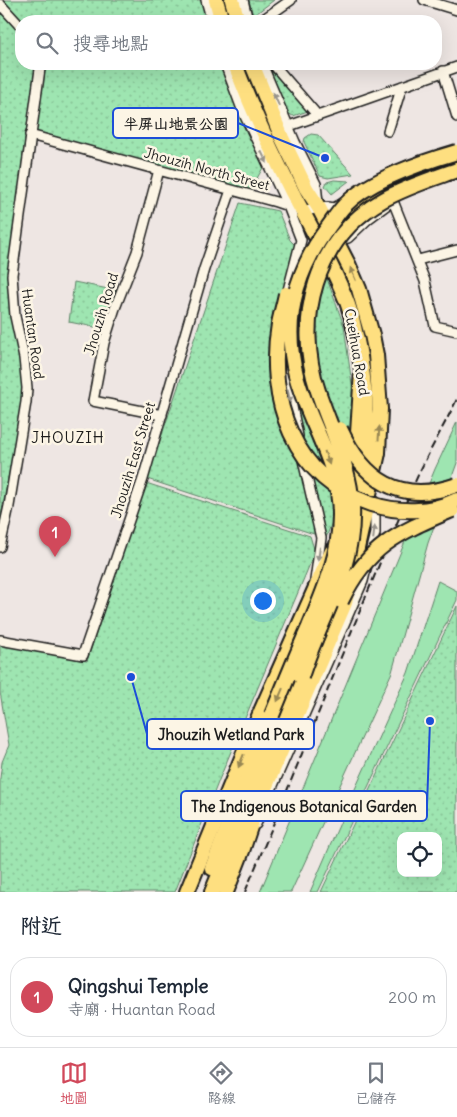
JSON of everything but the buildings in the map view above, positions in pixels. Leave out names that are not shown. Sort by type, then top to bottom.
[{"type":"main road","points":[[216,0],[220,15]]},
{"type":"main road","points":[[232,0],[236,15]]},
{"type":"main road","name":"Cueihua Road","points":[[187,892],[262,710],[358,491],[366,445],[367,411],[362,370],[356,331],[346,298],[262,130],[237,70]]},
{"type":"main road","name":"Cueihua Road","points":[[226,892],[256,809],[345,603],[378,453],[380,409],[376,355],[359,289],[339,240],[328,227],[324,208],[306,188],[282,138],[254,70]]},
{"type":"main road","points":[[457,152],[393,174],[368,188],[326,217],[312,235],[297,260],[287,288],[279,325],[277,358],[279,391],[286,421],[293,439],[306,458],[324,477],[346,495],[380,507],[411,510],[437,507],[457,500]]},
{"type":"main road","points":[[320,243],[328,227],[361,196],[430,169],[457,162]]},
{"type":"main road","points":[[212,892],[302,677],[309,653],[339,586],[350,543],[352,508],[349,482],[317,390],[309,354],[309,307],[315,283],[324,260],[337,241],[365,212],[382,200],[457,170]]},
{"type":"main road","points":[[362,370],[358,433],[356,438],[347,443],[337,444],[330,440],[323,427],[308,390],[300,344],[302,304],[308,279],[318,256],[350,214],[371,199],[404,183],[430,174],[457,170]]},
{"type":"main road","points":[[203,892],[272,715],[327,584],[335,558],[339,528],[338,493],[327,456],[296,376],[290,336],[295,292],[304,267],[322,236],[346,204]]},
{"type":"main road","points":[[313,371],[323,387],[343,436],[360,462],[377,479],[399,490],[415,492],[433,492],[457,486]]},
{"type":"main road","points":[[302,677],[314,657],[347,588],[361,565],[380,546],[406,530],[457,508]]},
{"type":"street","points":[[206,0],[210,15]]},
{"type":"street","points":[[243,0],[247,15]]},
{"type":"street","points":[[270,15],[291,0]]},
{"type":"street","points":[[424,0],[457,10]]},
{"type":"street","points":[[0,4],[15,20]]},
{"type":"street","points":[[289,126],[457,67]]},
{"type":"street","name":"Huantan Road","points":[[0,547],[9,506],[26,402],[27,388],[24,358],[15,316],[12,275],[40,70]]},
{"type":"street","points":[[227,70],[243,112],[288,206],[301,240],[310,250],[320,243],[348,238],[368,219],[393,201],[413,190],[457,177]]},
{"type":"street","name":"Cueihua Road","points":[[265,70],[316,184],[324,208]]},
{"type":"street","points":[[278,70],[318,116]]},
{"type":"street","points":[[443,72],[457,117]]},
{"type":"street","points":[[388,131],[402,86]]},
{"type":"street","name":"Jhouzih North Street","points":[[30,135],[303,211],[324,208]]},
{"type":"street","points":[[324,208],[360,186],[407,163],[457,147]]},
{"type":"street","name":"Jhouzih Road","points":[[159,170],[137,252],[115,308],[104,343],[93,401],[162,415]]},
{"type":"street","name":"Jhouzih East Street","points":[[0,640],[83,656],[143,479],[204,269],[231,190]]},
{"type":"street","points":[[324,208],[334,208],[361,196]]},
{"type":"street","points":[[393,201],[418,260],[425,281],[435,326],[457,331]]},
{"type":"street","points":[[339,240],[367,213]]},
{"type":"street","name":"Cueihua Road","points":[[301,240],[284,302],[279,339],[286,384],[321,538],[311,596]]},
{"type":"street","points":[[418,260],[457,250]]},
{"type":"green space","points":[[0,0],[203,0],[207,15],[15,15],[15,70],[224,70],[265,164],[250,191],[26,130],[10,263],[22,378],[21,410],[0,521]]},
{"type":"green space","points":[[249,0],[274,0],[254,15]]},
{"type":"green space","points":[[268,70],[274,70],[311,110],[293,116],[286,112]]},
{"type":"green space","points":[[311,134],[318,135],[353,174],[328,178],[320,176],[304,142],[305,138]]},
{"type":"green space","points":[[334,180],[349,181],[332,194],[325,186],[327,182]]},
{"type":"green space","points":[[240,203],[278,211],[290,240],[326,276],[344,326],[353,392],[356,448],[350,474],[326,538],[147,479]]},
{"type":"green space","points":[[74,282],[118,291],[105,329],[69,322]]},
{"type":"green space","points":[[457,422],[457,463],[428,543],[392,672],[291,892],[260,892],[435,469]]},
{"type":"green space","points":[[146,483],[310,536],[315,552],[219,780],[175,892],[0,892],[0,778],[2,762],[9,745],[0,692],[0,645],[87,661]]},
{"type":"green space","points":[[438,581],[457,591],[457,600],[318,892],[310,892],[408,673]]},
{"type":"green space","points":[[457,606],[457,892],[321,892]]},
{"type":"railway","points":[[245,892],[396,525],[419,473],[457,399]]},
{"type":"railway","points":[[452,502],[457,490]]},
{"type":"place","name":"半屏山地景公園","points":[[325,158]]},
{"type":"place","name":"Qingshui Temple","points":[[55,557]]},
{"type":"place","name":"Jhouzih Wetland Park","points":[[131,677]]},
{"type":"place","name":"The Indigenous Botanical Garden","points":[[430,721]]},
{"type":"district","name":"JHOUZIH","points":[[68,437]]}]
